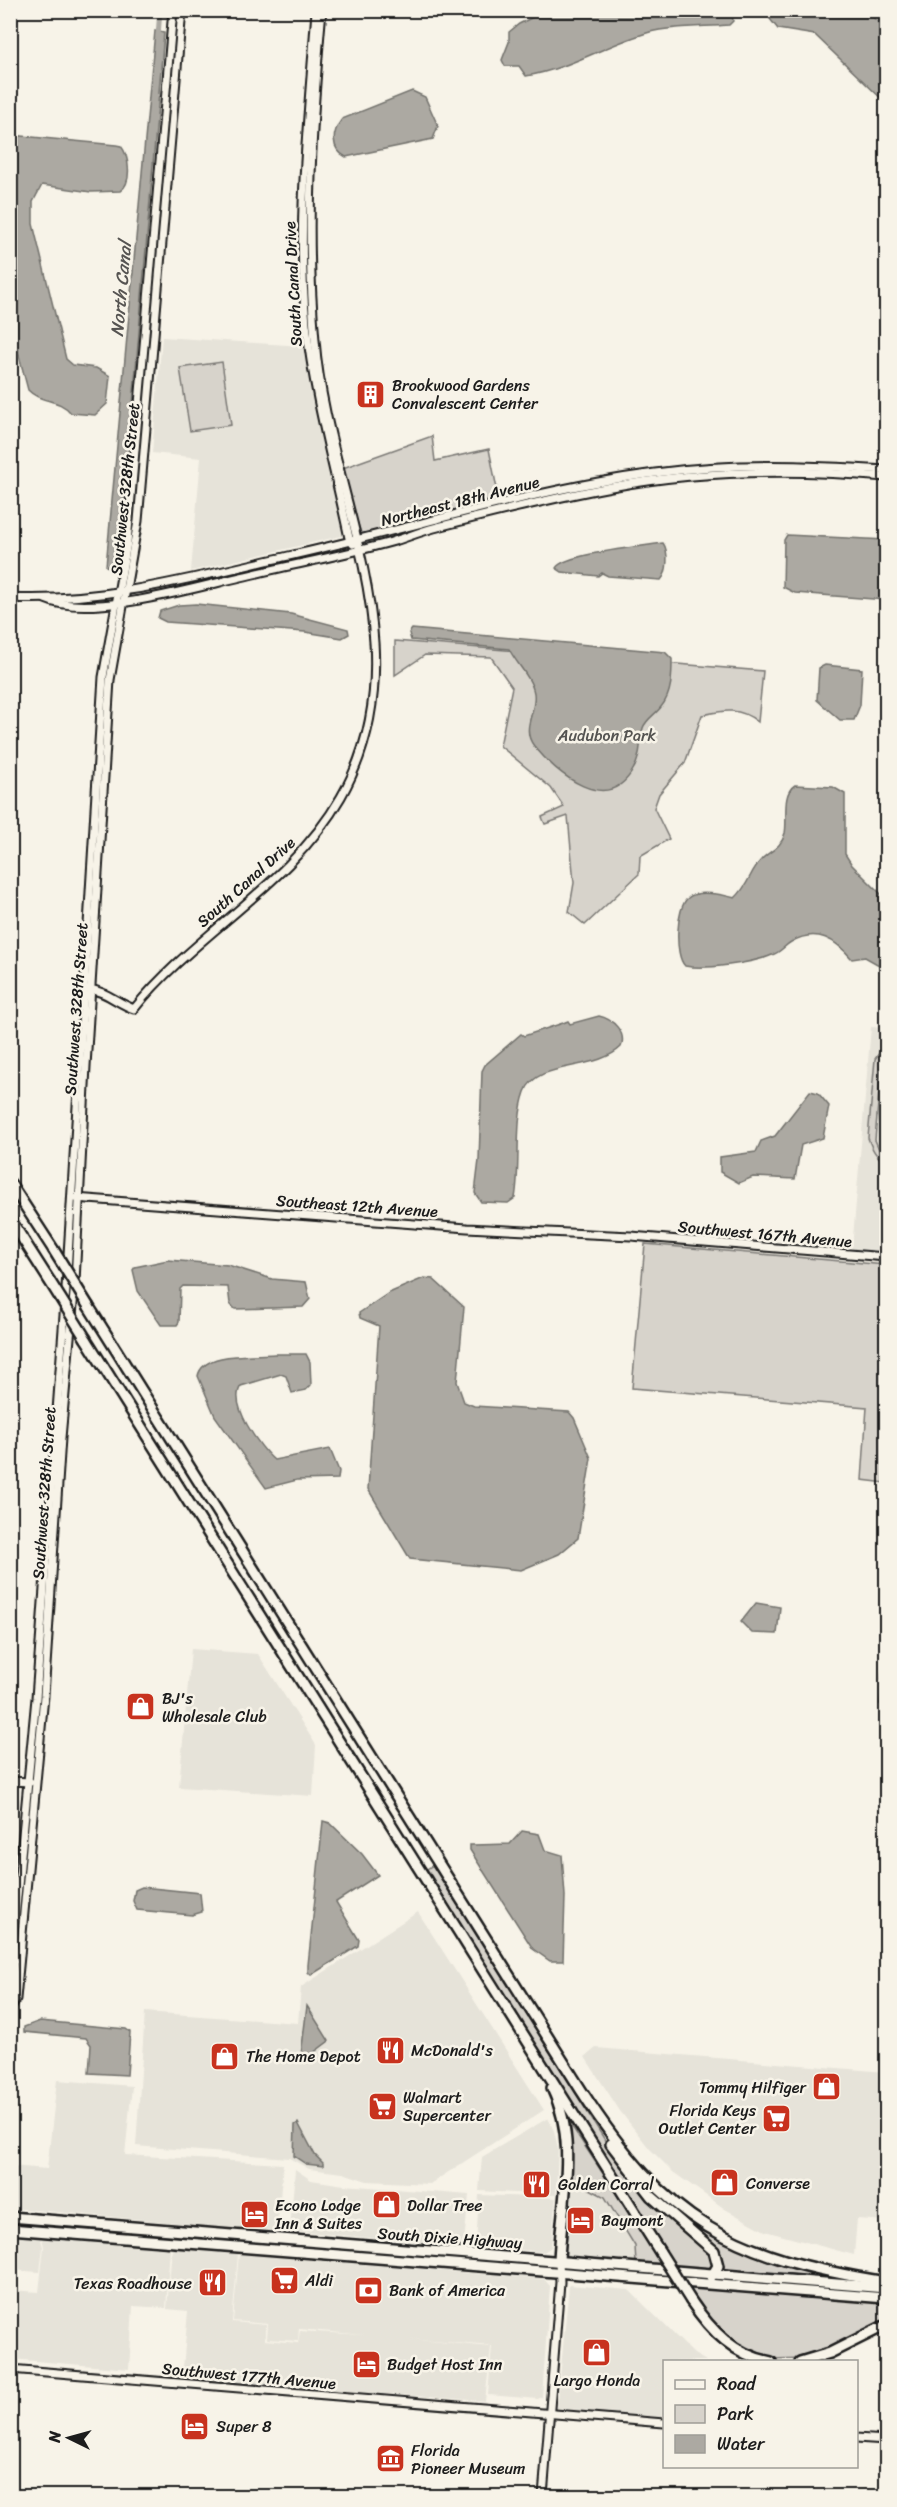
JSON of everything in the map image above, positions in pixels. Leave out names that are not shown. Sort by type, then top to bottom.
[{"type":"highway","points":[[10,1183],[591,2105],[643,2175],[682,2210],[711,2229],[750,2249],[783,2261],[886,2282]]},
{"type":"highway","points":[[10,1219],[691,2301],[710,2327],[726,2342],[747,2355],[767,2360]]},
{"type":"highway","points":[[547,2071],[561,2110],[567,2144],[560,2266]]},
{"type":"highway","points":[[591,2105],[596,2120],[634,2176],[670,2215],[714,2251],[718,2262],[713,2274],[704,2280],[688,2282]]},
{"type":"highway","name":"South Dixie Highway","points":[[10,2217],[543,2260],[560,2266],[688,2282],[886,2298]]},
{"type":"highway","name":"South Dixie Highway","points":[[10,2229],[713,2274],[886,2288]]},
{"type":"highway","points":[[543,2260],[555,2251],[561,2236]]},
{"type":"highway","points":[[804,2360],[830,2353],[886,2325]]},
{"type":"street","name":"Southwest 328th Street","points":[[11,2010],[16,1999],[32,1782],[74,1301],[75,1198],[103,677],[127,543],[173,10]]},
{"type":"street","name":"Southwest 328th Street","points":[[87,989],[110,680],[138,520],[182,10]]},
{"type":"street","name":"South Canal Drive","points":[[87,989],[105,992],[134,1009],[182,957],[301,854],[322,827],[347,784],[366,732],[375,677],[373,619],[359,549],[353,541],[315,384],[306,321],[302,229],[316,10]]},
{"type":"street","name":"South Canal Drive","points":[[322,10],[310,208],[315,340],[353,541]]},
{"type":"street","points":[[135,449],[143,454]]},
{"type":"street","name":"Northeast 18th Avenue","points":[[10,598],[45,599],[127,591],[268,561],[583,485],[655,472],[725,466],[821,464],[886,470]]},
{"type":"street","name":"Northeast 18th Avenue","points":[[45,599],[52,603],[98,605],[124,602],[262,572],[359,549],[433,528],[580,494],[695,475],[841,473],[886,477]]},
{"type":"street","points":[[262,572],[268,561]]},
{"type":"street","points":[[204,575],[216,582]]},
{"type":"street","points":[[98,594],[98,605]]},
{"type":"street","name":"Southeast 12th Avenue","points":[[75,1198],[467,1228],[641,1237]]},
{"type":"street","name":"Southwest 167th Avenue","points":[[641,1237],[886,1257]]},
{"type":"street","points":[[10,1781],[32,1782]]},
{"type":"street","name":"Southwest 328th Street","points":[[10,1970],[32,1782]]},
{"type":"street","points":[[543,2496],[560,2266]]},
{"type":"street","name":"Southwest 177th Avenue","points":[[10,2369],[663,2423]]},
{"type":"street","points":[[858,2438],[886,2440]]},
{"type":"shaded area","points":[[162,337],[304,346],[343,530],[341,536],[191,571],[201,458],[152,453]]},
{"type":"shaded area","points":[[871,1027],[886,1028],[886,1251],[852,1249]]},
{"type":"shaded area","points":[[191,1649],[258,1654],[316,1745],[313,1796],[179,1787]]},
{"type":"shaded area","points":[[418,1912],[544,2110],[430,2184],[367,2181],[343,2173],[309,2169],[289,2158],[136,2146],[145,2012],[298,2023],[301,1987]]},
{"type":"shaded area","points":[[596,2048],[886,2072],[886,2221],[857,2219],[854,2255],[765,2231],[725,2209],[673,2172],[649,2148],[620,2111],[585,2057]]},
{"type":"shaded area","points":[[57,2080],[132,2086],[125,2155],[283,2164],[277,2232],[11,2208],[11,2166],[47,2169]]},
{"type":"shaded area","points":[[548,2118],[558,2149],[556,2195],[479,2191],[482,2157]]},
{"type":"shaded area","points":[[295,2169],[311,2180],[344,2185],[469,2195],[464,2242],[462,2246],[290,2231]]},
{"type":"shaded area","points":[[571,2179],[605,2197],[635,2246],[636,2264],[565,2257]]},
{"type":"shaded area","points":[[479,2195],[556,2198],[551,2247],[544,2252],[476,2246]]},
{"type":"shaded area","points":[[10,2234],[40,2236],[43,2247],[40,2272],[11,2270]]},
{"type":"shaded area","points":[[42,2237],[170,2248],[166,2308],[133,2306],[129,2369],[11,2359],[11,2290],[39,2292],[44,2247]]},
{"type":"shaded area","points":[[172,2247],[238,2254],[232,2322],[266,2325],[265,2340],[298,2343],[300,2331],[364,2335],[299,2329],[298,2341],[267,2339],[268,2324],[233,2321],[239,2254],[544,2279],[550,2286],[542,2397],[538,2399],[488,2395],[492,2346],[409,2339],[491,2347],[485,2401],[182,2380],[188,2311],[167,2309]]},
{"type":"shaded area","points":[[569,2285],[629,2290],[694,2354],[704,2360],[663,2360],[663,2418],[557,2409]]},
{"type":"green space","points":[[222,362],[231,425],[190,431],[180,368]]},
{"type":"green space","points":[[432,436],[435,461],[489,449],[499,499],[362,536],[340,469]]},
{"type":"green space","points":[[346,545],[347,549],[266,568],[272,562]]},
{"type":"green space","points":[[203,578],[206,581],[147,595],[138,593]]},
{"type":"green space","name":"Audubon Park","points":[[395,641],[763,671],[758,722],[745,714],[732,711],[702,715],[685,763],[659,794],[654,808],[669,839],[640,856],[639,874],[585,925],[569,912],[574,883],[568,816],[545,824],[542,817],[564,807],[551,788],[500,746],[512,687],[491,657],[425,655],[395,675]]},
{"type":"green space","points":[[886,1043],[881,1066],[875,1140],[879,1149],[886,1155],[886,1163],[875,1152],[868,1138],[875,1059]]},
{"type":"green space","points":[[886,1061],[886,1138],[880,1137]]},
{"type":"green space","points":[[645,1244],[886,1265],[886,1483],[862,1480],[867,1407],[632,1388]]},
{"type":"green space","points":[[886,1628],[886,1704],[880,1704]]},
{"type":"green space","points":[[433,1865],[608,2145],[635,2180],[710,2249],[714,2269],[673,2266],[427,1869]]},
{"type":"green space","points":[[565,2116],[664,2266],[636,2264],[635,2246],[605,2197],[571,2179],[571,2139]]},
{"type":"green space","points":[[636,2172],[676,2209],[720,2239],[753,2255],[794,2267],[813,2276],[719,2269],[721,2261],[717,2249],[655,2196]]},
{"type":"green space","points":[[686,2287],[886,2302],[886,2323],[806,2358],[770,2359],[735,2345],[712,2324]]},
{"type":"water","points":[[547,10],[732,11],[733,21],[729,25],[650,32],[542,73],[526,76],[519,66],[505,66],[502,60],[509,42],[509,32],[519,24]]},
{"type":"water","points":[[770,11],[866,11],[886,29],[886,103],[815,35],[778,29],[770,19]]},
{"type":"water","name":"North Canal","points":[[155,31],[164,33],[123,524],[115,570],[106,566]]},
{"type":"water","points":[[412,91],[425,97],[438,126],[433,139],[346,157],[337,150],[334,140],[336,129],[342,119]]},
{"type":"water","points":[[11,135],[116,145],[121,146],[126,156],[127,182],[120,191],[91,192],[42,185],[33,202],[33,224],[66,359],[73,365],[96,368],[110,376],[107,404],[95,415],[71,413],[61,405],[38,397],[28,390],[11,325]]},
{"type":"water","points":[[787,535],[886,540],[886,600],[795,593],[783,587],[784,540]]},
{"type":"water","points":[[663,543],[667,562],[661,580],[608,576],[602,573],[598,576],[562,572],[556,568],[562,563],[588,555]]},
{"type":"water","points":[[196,604],[291,614],[348,629],[349,634],[342,638],[305,632],[166,622],[158,618],[160,611],[179,605]]},
{"type":"water","points":[[412,629],[665,652],[672,659],[669,690],[665,702],[644,725],[634,768],[623,782],[611,789],[597,790],[583,786],[569,778],[534,746],[530,739],[529,726],[534,693],[530,681],[509,649],[411,640],[409,633]]},
{"type":"water","points":[[825,665],[862,669],[860,705],[854,720],[840,720],[817,700],[819,668]]},
{"type":"water","points":[[795,785],[833,787],[845,794],[845,854],[852,865],[886,899],[886,969],[865,957],[852,959],[833,941],[818,936],[800,938],[775,954],[753,961],[716,966],[685,966],[681,961],[678,942],[679,921],[684,903],[692,895],[711,894],[735,898],[740,893],[757,864],[778,846],[783,838],[786,827],[786,800]]},
{"type":"water","points":[[599,1016],[618,1027],[622,1037],[621,1047],[610,1055],[554,1070],[531,1082],[525,1092],[520,1117],[515,1198],[508,1203],[481,1202],[475,1193],[479,1160],[482,1071],[485,1065],[521,1034],[524,1036],[568,1021],[570,1024]]},
{"type":"water","points":[[810,1091],[818,1093],[829,1106],[823,1138],[801,1145],[795,1179],[753,1177],[739,1183],[720,1172],[720,1157],[756,1152],[761,1141],[775,1136]]},
{"type":"water","points":[[168,1260],[228,1265],[272,1279],[306,1282],[310,1299],[303,1307],[235,1309],[230,1304],[228,1287],[183,1286],[180,1289],[179,1322],[177,1325],[161,1325],[138,1291],[133,1270],[135,1267]]},
{"type":"water","points":[[424,1278],[433,1279],[464,1307],[457,1382],[464,1402],[474,1406],[569,1412],[574,1418],[591,1458],[578,1538],[559,1554],[521,1570],[410,1559],[368,1489],[379,1326],[360,1318],[359,1313],[389,1293]]},
{"type":"water","points":[[306,1354],[310,1362],[311,1385],[306,1390],[292,1393],[286,1376],[281,1374],[241,1386],[238,1394],[239,1403],[247,1425],[274,1460],[330,1449],[339,1471],[338,1479],[297,1480],[266,1488],[215,1416],[198,1376],[202,1368],[209,1362],[230,1356]]},
{"type":"water","points":[[756,1603],[780,1607],[777,1634],[752,1633],[741,1622]]},
{"type":"water","points":[[323,1821],[330,1823],[362,1854],[378,1875],[336,1902],[359,1940],[358,1946],[311,1975],[308,1972],[308,1965]]},
{"type":"water","points":[[522,1831],[539,1834],[545,1850],[562,1855],[565,1896],[563,1961],[550,1961],[533,1949],[470,1850],[470,1845],[510,1844]]},
{"type":"water","points":[[142,1887],[200,1893],[202,1912],[192,1915],[137,1910],[133,1901],[135,1890]]},
{"type":"water","points":[[307,2006],[329,2041],[305,2059],[301,2055]]},
{"type":"water","points":[[40,2021],[126,2029],[130,2032],[127,2075],[89,2073],[91,2045],[86,2038],[24,2032],[24,2027]]},
{"type":"water","points":[[298,2123],[323,2166],[306,2164],[294,2156],[295,2125]]},
{"type":"waterway","name":"North Canal","points":[[158,36],[160,10]]},
{"type":"place","name":"Brookwood Gardens Convalescent Center","points":[[371,394]]},
{"type":"place","name":"BJ's Wholesale Club","points":[[141,1707]]},
{"type":"place","name":"McDonald's","points":[[390,2050]]},
{"type":"place","name":"The Home Depot","points":[[225,2056]]},
{"type":"place","name":"Tommy Hilfiger","points":[[827,2087]]},
{"type":"place","name":"Walmart Supercenter","points":[[382,2106]]},
{"type":"place","name":"Florida Keys Outlet Center","points":[[777,2119]]},
{"type":"place","name":"Converse","points":[[725,2183]]},
{"type":"place","name":"Golden Corral","points":[[537,2184]]},
{"type":"place","name":"Dollar Tree","points":[[386,2205]]},
{"type":"place","name":"Econo Lodge Inn & Suites","points":[[254,2214]]},
{"type":"place","name":"Baymont","points":[[580,2220]]},
{"type":"place","name":"Aldi","points":[[284,2280]]},
{"type":"place","name":"Texas Roadhouse","points":[[213,2283]]},
{"type":"place","name":"Bank of America","points":[[368,2290]]},
{"type":"place","name":"Largo Honda","points":[[597,2352]]},
{"type":"place","name":"Budget Host Inn","points":[[366,2364]]},
{"type":"place","name":"Super 8","points":[[195,2426]]},
{"type":"place","name":"Florida Pioneer Museum","points":[[390,2459]]}]
